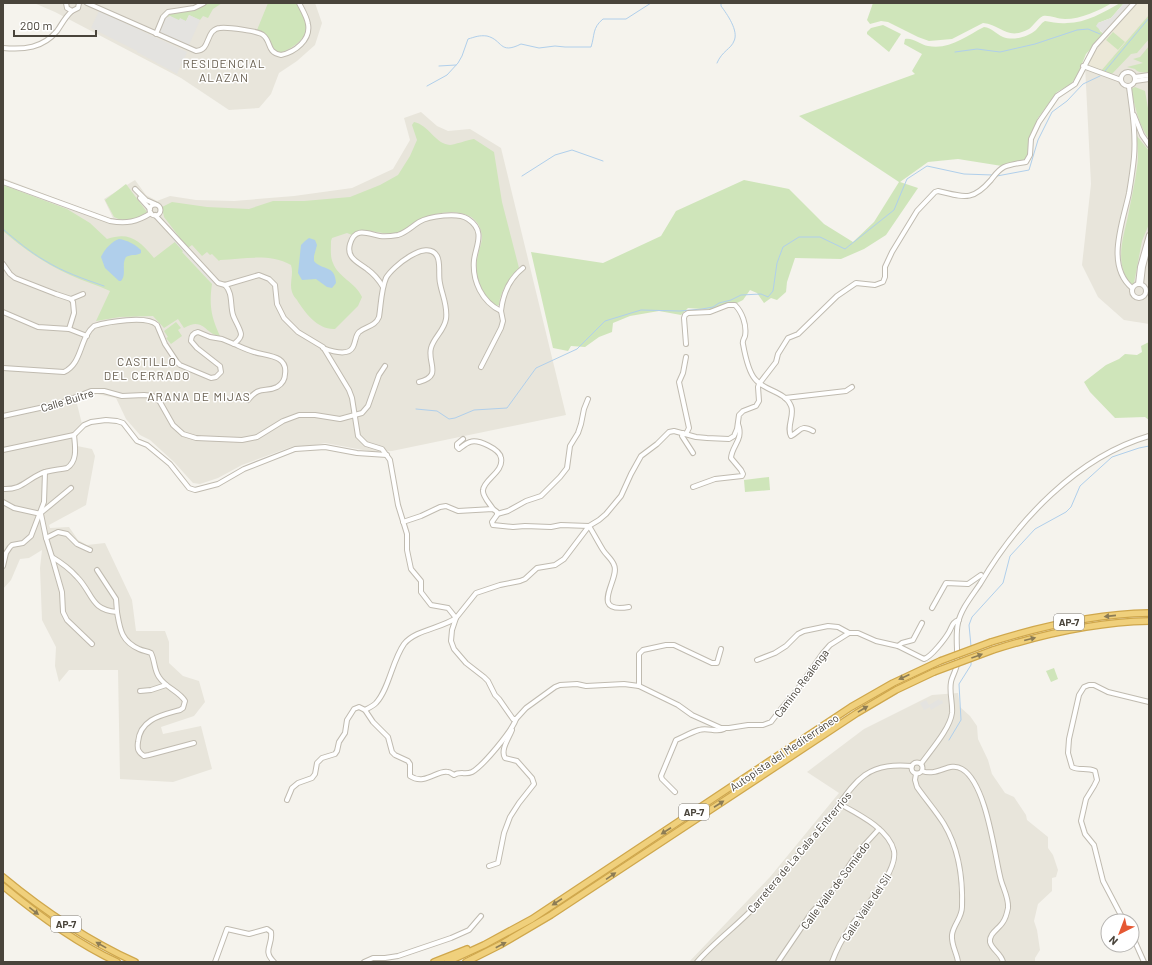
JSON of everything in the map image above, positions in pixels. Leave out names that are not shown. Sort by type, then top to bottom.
[{"type":"highway","name":"Autopista del Mediterráneo","points":[[447,962],[506,934],[851,707],[893,683],[940,661],[991,642],[1028,631],[1101,617],[1149,613]]},
{"type":"highway","name":"Autopista del Mediterráneo","points":[[466,962],[500,945],[552,915],[857,713],[896,690],[934,672],[993,650],[1032,638],[1101,625],[1149,621]]},
{"type":"highway","name":"AP-7","points":[[3,877],[76,931],[113,952],[136,962]]},
{"type":"highway","name":"AP-7","points":[[3,886],[38,914],[72,938],[117,962]]},
{"type":"highway","points":[[434,962],[470,948],[544,910]]},
{"type":"street","points":[[65,18],[67,8],[66,3]]},
{"type":"street","points":[[3,48],[28,48],[42,43],[54,34],[72,11],[76,10],[79,5],[88,3],[196,52],[205,47],[209,35],[217,28],[263,34],[273,52],[277,54],[284,54],[295,49],[302,43],[307,35],[308,21],[299,3]]},
{"type":"street","points":[[156,34],[163,17],[168,12],[194,8],[204,3]]},
{"type":"street","points":[[365,710],[375,704],[382,695],[405,643],[412,638],[456,618],[476,593],[500,585],[520,581],[525,579],[537,568],[560,563],[589,526],[606,514],[621,496],[630,474],[641,456],[653,448],[668,432],[674,431],[696,437],[729,439],[734,436],[738,424],[739,414],[756,406],[759,401],[758,387],[761,379],[776,362],[778,354],[788,338],[798,334],[836,296],[856,283],[875,285],[883,282],[888,258],[917,211],[935,192],[938,191],[960,196],[973,196],[984,188],[1004,167],[1026,162],[1030,155],[1031,139],[1038,122],[1057,96],[1075,84],[1083,66],[1095,46],[1134,3]]},
{"type":"street","points":[[67,8],[72,11]]},
{"type":"street","points":[[1083,66],[1121,80],[1123,85],[1129,87]]},
{"type":"street","points":[[1121,80],[1123,74],[1127,72],[1132,73],[1135,79],[1133,85],[1129,87]]},
{"type":"street","points":[[1135,79],[1149,76]]},
{"type":"street","points":[[1135,79],[1149,79]]},
{"type":"street","points":[[1129,87],[1136,123],[1144,139],[1149,145]]},
{"type":"street","points":[[1131,100],[1134,133],[1134,156],[1129,192],[1119,234],[1118,259],[1120,271],[1127,284],[1132,288],[1133,295],[1137,298],[1142,298],[1148,292],[1146,288],[1139,284],[1135,284],[1132,288]]},
{"type":"street","points":[[3,182],[110,221],[121,223],[132,222],[152,212]]},
{"type":"street","points":[[170,231],[164,223],[160,212],[160,207],[146,200],[135,189],[141,200],[215,281],[225,284],[259,275],[270,278],[275,285],[277,304],[284,318],[298,332],[323,347],[337,352],[342,352],[353,348],[357,334],[378,321],[380,317],[383,287],[387,277],[394,267],[414,254],[427,249],[433,251],[439,262],[440,285],[446,304],[446,317],[443,328],[430,350],[430,359],[433,370],[432,373],[428,379],[419,382]]},
{"type":"street","points":[[152,212],[152,205],[155,204]]},
{"type":"street","points":[[152,212],[158,215],[160,212]]},
{"type":"street","points":[[383,287],[373,274],[351,256],[349,252],[350,245],[355,236],[364,232],[380,236],[394,236],[406,232],[423,220],[450,215],[460,215],[471,221],[478,233],[479,242],[474,263],[474,274],[477,284],[485,298],[501,311]]},
{"type":"street","points":[[1139,284],[1140,267],[1149,235]]},
{"type":"street","points":[[1139,284],[1149,244]]},
{"type":"street","points":[[3,264],[15,278],[71,299],[74,302],[74,313],[69,329]]},
{"type":"street","points":[[481,367],[501,328],[503,321],[501,311],[502,301],[506,288],[513,277],[523,268]]},
{"type":"street","points":[[225,284],[230,291],[233,314],[241,334],[239,340],[234,344]]},
{"type":"street","points":[[71,299],[83,294]]},
{"type":"street","points":[[686,344],[685,315],[688,313],[710,312],[735,304],[743,316],[745,332],[743,344],[751,373],[755,380],[759,384],[785,398],[791,406],[791,436],[804,428],[813,431]]},
{"type":"street","points":[[3,312],[38,327],[69,329],[87,336]]},
{"type":"street","points":[[3,368],[64,372],[74,365],[91,329],[98,325],[128,320],[150,320],[157,325],[173,357],[180,365],[214,378],[220,374],[220,366],[191,341],[192,335],[198,332],[210,337],[222,339],[254,352],[277,358],[284,364],[285,377],[281,384],[274,388],[262,389],[256,392],[248,400]]},
{"type":"street","points":[[323,347],[349,390],[352,398],[357,433],[361,440],[366,444],[382,449],[390,460],[402,522],[407,534],[407,550],[411,570],[421,581],[421,592],[431,605],[448,608],[456,618]]},
{"type":"street","points":[[686,357],[683,373],[679,382],[689,428],[682,436],[693,453]]},
{"type":"street","points":[[355,415],[362,413],[367,409],[379,375],[385,366]]},
{"type":"street","points":[[785,398],[846,391],[852,387]]},
{"type":"street","name":"Calle Buitre","points":[[3,416],[58,404],[91,391],[104,391],[122,396],[148,395],[153,396],[160,402],[169,421],[183,434],[196,438],[238,441],[257,437],[283,421],[299,415],[316,415],[340,419],[355,415]]},
{"type":"street","points":[[588,398],[578,433],[570,446],[567,468],[541,496],[526,501],[508,511],[497,514],[492,522],[493,525],[496,526],[514,527],[551,527],[562,525],[589,526]]},
{"type":"street","points":[[3,450],[74,435],[84,425],[91,422],[106,420],[116,421],[123,423],[137,442],[147,445],[170,464],[189,488],[195,490],[218,484],[244,469],[295,450],[325,448],[357,453],[387,455]]},
{"type":"street","points":[[693,487],[715,479],[742,476],[742,470],[731,458],[740,436],[738,424]]},
{"type":"street","points":[[3,489],[14,489],[20,487],[40,474],[71,466],[75,459],[74,435]]},
{"type":"street","points":[[922,771],[921,764],[946,728],[952,714],[951,682],[957,665],[957,631],[959,620],[966,606],[1001,550],[1042,503],[1078,473],[1096,460],[1126,444],[1149,436]]},
{"type":"street","points":[[463,439],[457,444],[459,449],[470,442],[477,442],[493,448],[502,458],[502,462],[498,469],[483,488],[482,492],[497,514]]},
{"type":"street","points":[[3,566],[8,550],[12,545],[23,543],[31,536],[41,514],[44,502],[46,472]]},
{"type":"street","points":[[41,514],[71,488]]},
{"type":"street","points":[[3,502],[14,508],[41,514]]},
{"type":"street","points":[[402,522],[446,506],[458,511],[494,509]]},
{"type":"street","points":[[41,514],[46,538],[62,592],[63,612],[67,620],[92,644]]},
{"type":"street","points":[[589,526],[603,550],[615,565],[615,571],[608,596],[609,602],[612,607],[619,609],[629,607]]},
{"type":"street","points":[[46,538],[58,532],[67,534],[77,544],[90,550]]},
{"type":"street","points":[[52,558],[64,564],[77,576],[97,605],[108,611],[117,612]]},
{"type":"street","points":[[97,570],[116,599],[122,635],[135,647],[151,653],[154,657],[155,669],[159,677],[166,686],[185,701],[185,704],[180,710],[155,717],[145,725],[139,736],[137,748],[138,752],[144,756],[149,756],[194,743]]},
{"type":"street","points":[[932,608],[946,583],[968,584],[980,575]]},
{"type":"street","points":[[456,618],[452,630],[451,641],[454,649],[466,663],[488,681],[495,695],[500,699],[513,718],[516,719],[503,751],[503,755],[509,760],[518,761],[532,778],[534,784],[510,817],[504,833],[498,862],[489,866]]},
{"type":"street","points":[[757,660],[780,650],[798,634],[804,631],[828,626],[838,627],[849,633],[858,633],[876,641],[898,646],[922,658],[927,658],[932,654],[947,634],[953,623],[959,620]]},
{"type":"street","points":[[898,646],[902,643],[913,640],[922,623]]},
{"type":"street","name":"Camino Realenga","points":[[516,719],[526,708],[560,685],[577,684],[586,686],[624,684],[639,686],[678,705],[692,715],[725,728],[763,725],[771,722],[801,685],[830,645],[849,633]]},
{"type":"street","points":[[639,686],[639,654],[643,650],[666,644],[674,645],[717,664],[721,649]]},
{"type":"street","points":[[1120,913],[1103,881],[1094,845],[1084,834],[1081,821],[1086,798],[1094,786],[1097,776],[1095,771],[1091,769],[1077,769],[1072,766],[1068,753],[1069,739],[1079,695],[1084,687],[1094,685],[1104,691],[1149,702]]},
{"type":"street","points":[[140,692],[166,686]]},
{"type":"street","points":[[287,800],[292,788],[298,783],[312,778],[315,774],[317,763],[322,758],[335,754],[339,742],[345,733],[347,720],[354,709],[359,708],[365,710],[373,722],[385,733],[392,752],[408,761],[410,764],[409,774],[413,778],[427,778],[444,772],[454,775],[459,772],[472,772],[514,724]]},
{"type":"street","points":[[675,792],[662,779],[661,776],[676,740],[699,730],[706,729],[716,731],[725,728]]},
{"type":"street","points":[[916,774],[912,772],[912,766],[915,763],[921,764]]},
{"type":"street","name":"Carretera de La Cala a Entrerrios","points":[[699,961],[752,910],[857,782],[872,771],[889,766],[912,766]]},
{"type":"street","points":[[916,774],[922,771],[931,773],[950,767],[962,769],[968,775],[984,802],[1000,875],[1008,902],[1005,919],[990,939],[992,946],[1000,955],[1002,962]]},
{"type":"street","points":[[916,774],[915,780],[917,787],[944,824],[957,853],[961,880],[962,912],[960,918],[954,926],[952,937],[958,962]]},
{"type":"street","name":"Calle Valle del Sil","points":[[832,962],[847,931],[879,890],[892,867],[894,851],[887,838],[879,829],[863,817],[840,804]]},
{"type":"street","name":"Calle Valle de Somiedo","points":[[778,962],[812,912],[836,886],[858,852],[879,829]]},
{"type":"street","points":[[364,962],[373,958],[398,956],[452,938],[469,930],[481,916]]},
{"type":"street","points":[[215,962],[227,929],[249,934],[267,929],[271,932],[272,938],[268,956],[274,962]]},
{"type":"shaded area","points":[[34,3],[315,3],[322,23],[315,45],[297,61],[279,73],[271,94],[259,108],[229,110],[181,78],[55,12]]},
{"type":"shaded area","points":[[1124,3],[1130,3],[1103,33],[1096,26],[1098,23],[1111,18]]},
{"type":"shaded area","points":[[1135,3],[1149,3],[1149,324],[1124,320],[1098,297],[1082,265],[1091,184],[1085,65],[1108,33]]},
{"type":"shaded area","points":[[1137,3],[1149,3],[1149,15],[1101,71],[1088,65],[1087,64],[1091,56]]},
{"type":"shaded area","points":[[99,11],[187,52],[177,74],[137,51],[91,28]]},
{"type":"shaded area","points":[[189,15],[200,20],[188,47],[159,33],[166,18],[170,16],[186,21]]},
{"type":"shaded area","points":[[421,112],[437,126],[448,131],[470,129],[501,148],[566,415],[392,451],[374,452],[325,443],[311,446],[294,446],[242,465],[218,478],[200,484],[193,483],[174,462],[150,440],[140,435],[126,419],[116,398],[97,394],[76,400],[83,428],[77,437],[77,446],[92,449],[95,456],[86,505],[49,525],[50,528],[69,527],[78,540],[87,545],[105,543],[132,600],[136,631],[165,631],[169,642],[169,663],[183,676],[199,681],[205,702],[194,716],[161,727],[163,734],[201,726],[212,769],[173,782],[120,779],[118,670],[69,670],[59,682],[55,666],[56,647],[42,620],[40,568],[42,550],[29,558],[20,559],[11,580],[3,589],[3,178],[107,218],[113,218],[104,199],[135,180],[146,195],[157,201],[170,196],[196,200],[234,201],[294,196],[352,188],[393,169],[410,140],[404,118]]},
{"type":"shaded area","points":[[174,238],[214,283],[212,283],[172,239]]},
{"type":"shaded area","points":[[958,693],[960,707],[970,716],[977,726],[978,739],[988,760],[992,774],[1005,793],[1014,797],[1026,815],[1027,820],[1048,837],[1048,848],[1053,855],[1058,870],[1056,877],[1052,878],[1052,891],[1038,904],[1034,921],[1040,950],[1035,958],[1035,962],[689,962],[770,877],[839,793],[807,772],[864,729],[932,695]]},
{"type":"shaded area","points":[[939,699],[940,701],[942,700],[943,703],[931,710],[930,707],[924,710],[920,703],[926,700],[929,705]]},
{"type":"green space","points":[[209,3],[222,3],[213,9],[208,18],[203,16],[200,20],[189,15],[186,21],[179,21],[170,16],[166,18],[172,13],[194,10]]},
{"type":"green space","points":[[268,3],[296,3],[305,20],[306,31],[300,41],[281,53],[274,51],[267,36],[257,30]]},
{"type":"green space","points":[[873,3],[1112,3],[1095,12],[1077,18],[1065,19],[1043,16],[1029,29],[1021,32],[1010,33],[990,24],[983,23],[952,39],[929,41],[888,22],[881,21],[870,24],[867,20]]},
{"type":"green space","points":[[1120,3],[1124,3],[1111,18],[1098,23],[1100,31],[1104,34],[1086,54],[1077,76],[1071,84],[1057,92],[1038,118],[1029,141],[1029,153],[1024,161],[1002,166],[958,159],[928,162],[900,182],[918,188],[886,235],[864,249],[841,259],[795,258],[787,282],[786,292],[777,300],[771,298],[764,303],[757,293],[750,290],[743,300],[731,306],[714,310],[688,308],[681,315],[659,311],[630,316],[613,323],[612,332],[599,337],[585,347],[571,346],[568,351],[553,348],[531,252],[603,263],[661,236],[676,211],[744,180],[789,189],[824,224],[853,242],[874,222],[899,182],[799,116],[915,74],[912,71],[922,54],[904,44],[905,39],[911,39],[928,46],[944,46],[958,41],[984,27],[1003,37],[1011,39],[1025,36],[1033,32],[1045,21],[1074,23],[1095,16]]},
{"type":"green space","points":[[1149,15],[1149,39],[1137,53],[1131,54],[1110,76],[1101,71]]},
{"type":"green space","points":[[883,25],[901,34],[889,52],[867,34],[871,28]]},
{"type":"green space","points":[[1113,32],[1125,42],[1118,50],[1106,40]]},
{"type":"green space","points":[[1149,46],[1149,72],[1143,73],[1127,67],[1143,63],[1133,59],[1140,57]]},
{"type":"green space","points":[[1135,87],[1145,91],[1149,114],[1149,139],[1142,127],[1136,108],[1131,89]]},
{"type":"green space","points":[[414,122],[424,127],[445,144],[452,145],[474,139],[494,152],[502,202],[519,268],[506,285],[501,295],[499,305],[496,306],[486,296],[477,277],[476,270],[478,253],[482,242],[480,227],[474,219],[467,215],[458,213],[448,212],[428,216],[417,220],[402,231],[395,233],[363,231],[352,235],[347,233],[332,238],[331,255],[335,268],[356,288],[362,297],[358,306],[335,329],[323,327],[313,320],[292,293],[291,265],[283,261],[265,258],[219,261],[212,254],[210,255],[207,252],[202,256],[192,245],[182,252],[212,284],[212,311],[220,336],[211,333],[204,327],[196,324],[184,328],[178,319],[164,328],[153,316],[120,317],[96,321],[110,291],[61,271],[43,261],[3,231],[3,185],[67,209],[90,223],[107,239],[122,236],[134,239],[139,242],[154,258],[180,238],[164,217],[162,207],[172,202],[207,207],[249,209],[273,201],[304,201],[350,197],[380,185],[398,175],[410,156],[417,140],[412,125]]},
{"type":"green space","points":[[1137,136],[1149,151],[1149,224],[1142,241],[1134,283],[1131,285],[1123,268],[1121,251],[1138,163]]},
{"type":"green space","points":[[126,184],[147,212],[131,220],[123,220],[114,217],[105,200]]},
{"type":"green space","points":[[176,322],[181,328],[178,330],[182,336],[171,344],[166,338],[168,337],[164,331]]},
{"type":"green space","points":[[1149,342],[1149,420],[1145,417],[1115,418],[1090,392],[1084,382],[1106,365],[1119,359],[1125,354],[1137,355],[1142,352],[1141,346]]},
{"type":"green space","points":[[769,477],[770,490],[745,492],[744,480]]},
{"type":"green space","points":[[1054,668],[1058,679],[1051,682],[1046,671]]},
{"type":"water","points":[[309,238],[315,240],[317,245],[314,261],[317,264],[331,270],[335,277],[336,283],[332,288],[327,287],[316,279],[302,280],[298,273],[301,245]]},
{"type":"water","points":[[119,239],[125,240],[137,246],[141,250],[141,253],[139,254],[126,257],[124,263],[124,275],[121,281],[119,281],[105,268],[101,257],[108,246]]},
{"type":"waterway","points":[[427,86],[447,75],[458,63],[468,39],[479,36],[487,36],[496,40],[502,46],[509,48],[521,44],[539,48],[555,46],[591,47],[595,29],[599,22],[603,19],[626,19],[651,3]]},
{"type":"waterway","points":[[717,63],[721,56],[733,44],[735,37],[734,28],[721,6],[721,3]]},
{"type":"waterway","points":[[1105,71],[1149,18]]},
{"type":"waterway","points":[[955,52],[977,49],[1000,52],[1035,44],[1077,30],[1088,29],[1100,34]]},
{"type":"waterway","points":[[439,66],[456,65]]},
{"type":"waterway","points":[[997,176],[1029,170],[1038,140],[1052,112],[1067,101],[1083,84],[1100,76]]},
{"type":"waterway","points":[[522,176],[555,155],[572,150],[603,161]]},
{"type":"waterway","points":[[416,409],[437,411],[449,419],[474,410],[507,408],[536,368],[577,349],[605,321],[641,310],[680,311],[713,307],[719,303],[731,300],[741,295],[761,294],[768,297],[773,291],[777,263],[783,247],[799,237],[820,237],[845,249],[894,210],[907,179],[927,166],[964,174],[992,175]]},
{"type":"waterway","points":[[3,228],[29,250],[51,264],[74,275],[104,286]]},
{"type":"waterway","points":[[971,646],[969,625],[972,617],[1003,583],[1010,556],[1035,529],[1066,512],[1071,507],[1080,486],[1112,457],[1149,446]]},
{"type":"waterway","points":[[949,740],[961,720],[959,684],[971,665],[971,661]]},
{"type":"district","name":"RESIDENCIAL ALAZAN","points":[[224,70]]},
{"type":"district","name":"CASTILLO DEL CERRADO","points":[[147,368]]},
{"type":"district","name":"ARANA DE MIJAS","points":[[199,396]]}]
